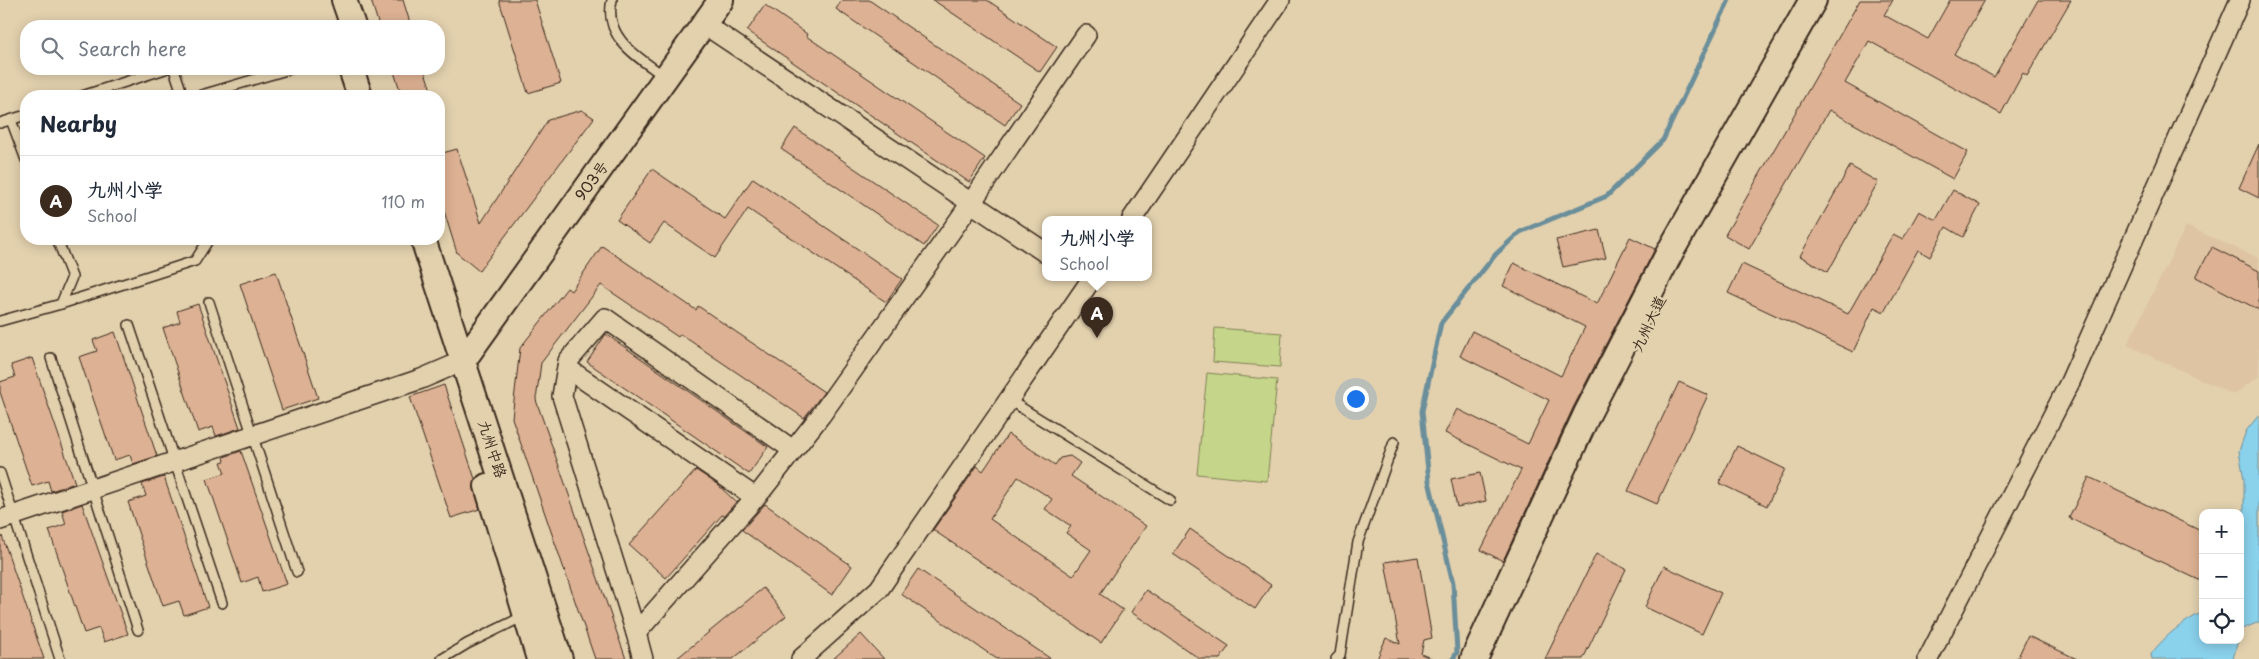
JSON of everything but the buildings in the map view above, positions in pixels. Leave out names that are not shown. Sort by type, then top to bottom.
[{"type":"main road","points":[[1474,659],[1586,414],[1670,252],[1813,0]]},
{"type":"main road","name":"九州大道","points":[[1492,659],[1673,274],[1709,207],[1828,0]]},
{"type":"street","points":[[329,0],[335,20]]},
{"type":"street","points":[[344,0],[351,20]]},
{"type":"street","points":[[660,73],[703,0]]},
{"type":"street","name":"903号","points":[[454,355],[660,73],[704,24],[721,0]]},
{"type":"street","points":[[1134,216],[1280,0]]},
{"type":"street","points":[[1928,659],[2070,382],[2240,0]]},
{"type":"street","points":[[704,24],[1042,250]]},
{"type":"street","points":[[636,633],[755,497],[821,415],[971,203],[1086,35]]},
{"type":"street","points":[[353,75],[358,90]]},
{"type":"street","points":[[369,75],[374,90]]},
{"type":"street","points":[[410,245],[454,355],[539,659]]},
{"type":"street","name":"九州中路","points":[[425,245],[454,355],[560,659]]},
{"type":"street","points":[[801,659],[879,589],[1009,400],[1086,281]]},
{"type":"street","points":[[644,659],[562,396],[568,361],[605,318],[793,450]]},
{"type":"street","points":[[7,517],[421,379],[454,355]]},
{"type":"street","points":[[567,368],[755,497]]},
{"type":"lane","points":[[612,0],[611,21],[616,34],[624,45],[660,73]]},
{"type":"lane","points":[[101,90],[147,75]]},
{"type":"lane","points":[[176,75],[181,90]]},
{"type":"lane","points":[[218,90],[270,75]]},
{"type":"lane","points":[[0,123],[20,117]]},
{"type":"lane","points":[[11,120],[20,144]]},
{"type":"lane","points":[[59,245],[72,277],[61,304]]},
{"type":"lane","points":[[0,321],[61,304],[195,261],[205,245]]},
{"type":"lane","points":[[209,302],[297,572]]},
{"type":"lane","points":[[128,325],[222,603]]},
{"type":"lane","points":[[51,358],[138,630]]},
{"type":"lane","points":[[1009,400],[1170,500]]},
{"type":"lane","points":[[1336,659],[1340,655],[1358,542],[1394,442]]},
{"type":"lane","points":[[0,474],[7,517],[60,659]]},
{"type":"lane","points":[[442,659],[466,644],[526,615]]},
{"type":"shaded area","points":[[2186,226],[2259,258],[2259,376],[2234,395],[2127,345]]},
{"type":"green space","points":[[1215,328],[1282,333],[1280,367],[1213,362]]},
{"type":"green space","points":[[1207,373],[1277,380],[1267,481],[1197,474]]},
{"type":"water","points":[[2259,415],[2259,622],[2244,628],[2244,479],[2239,451],[2246,431]]},
{"type":"water","points":[[2199,614],[2199,644],[2237,644],[2233,659],[2152,659],[2151,654],[2162,641]]},
{"type":"waterway","points":[[1453,659],[1457,652],[1453,583],[1429,481],[1422,411],[1441,323],[1496,254],[1520,232],[1607,196],[1663,140],[1729,0]]},
{"type":"place","name":"九州小学","points":[[1097,338]]}]
